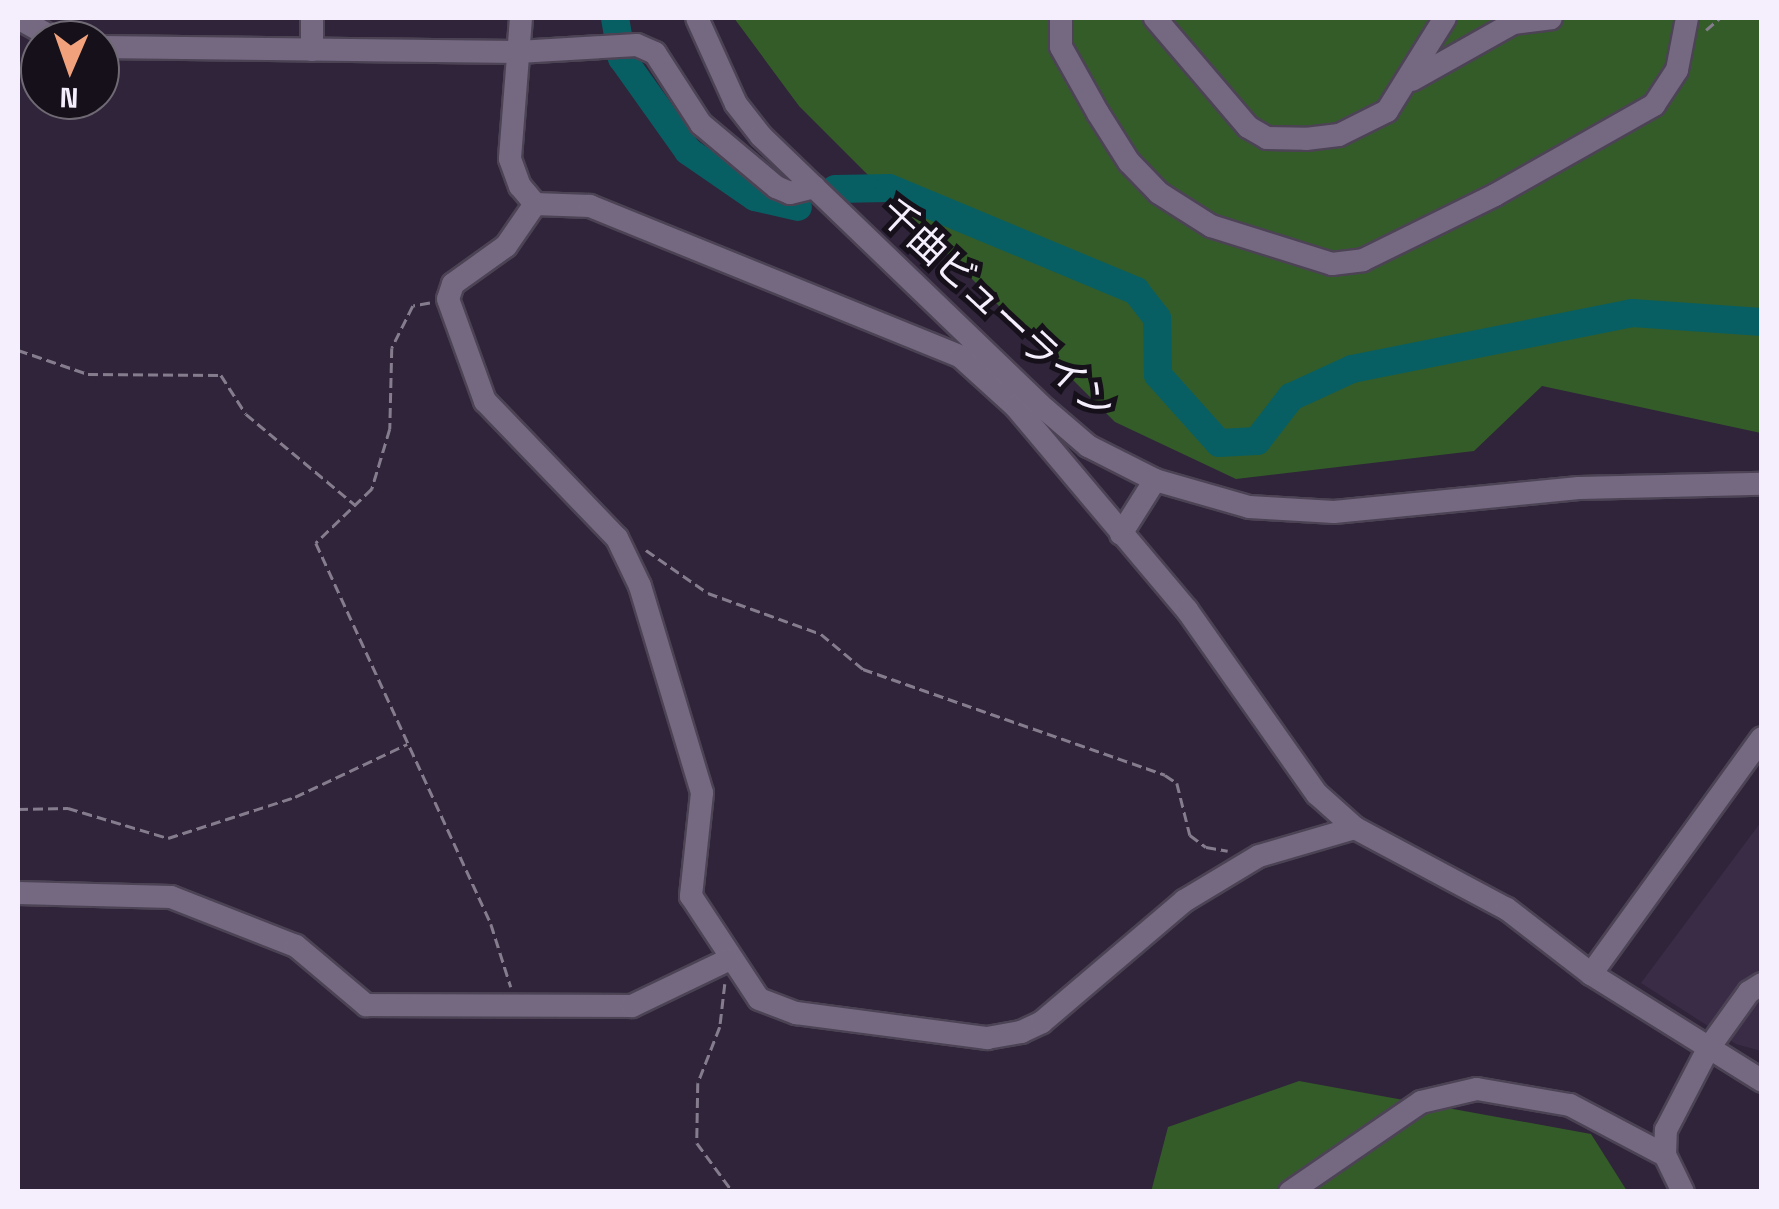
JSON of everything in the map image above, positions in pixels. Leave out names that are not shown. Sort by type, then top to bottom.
[{"type":"street","points":[[312,18],[312,50]]},
{"type":"street","points":[[520,18],[510,159],[520,186],[536,204],[590,206],[961,357],[1016,407],[1218,650],[1317,794],[1355,828],[1507,909],[1591,974],[1762,1081]]},
{"type":"street","name":"千曲ビューライン","points":[[697,18],[736,104],[814,187],[1088,446],[1156,480],[1217,501],[1334,512],[1579,488],[1762,484]]},
{"type":"street","points":[[1061,18],[1061,47],[1098,114],[1129,162],[1159,193],[1211,226],[1332,264],[1364,260],[1495,196],[1654,105],[1678,70],[1688,18]]},
{"type":"street","points":[[1155,18],[1248,127],[1267,138],[1340,135],[1387,112],[1444,18]]},
{"type":"street","points":[[1409,81],[1513,22],[1551,18]]},
{"type":"street","points":[[120,47],[518,52],[628,44],[655,53],[701,124],[776,188],[790,193],[814,187]]},
{"type":"street","points":[[536,204],[506,246],[453,284],[448,299],[485,400],[617,538],[640,586],[702,792],[691,896],[728,960],[758,999],[796,1013],[987,1038],[1021,1032],[1042,1022],[1184,900],[1259,856],[1355,828]]},
{"type":"street","points":[[1121,534],[1156,480]]},
{"type":"street","points":[[1591,974],[1762,738]]},
{"type":"street","points":[[18,894],[172,897],[296,946],[366,1005],[632,1006],[728,960]]},
{"type":"street","points":[[1683,1192],[1665,1154],[1666,1130],[1708,1049],[1748,992],[1762,984]]},
{"type":"street","points":[[1290,1192],[1421,1102],[1478,1089],[1580,1108],[1623,1138],[1665,1154]]},
{"type":"path","points":[[448,299],[413,306],[392,348],[390,430],[372,489],[316,543],[491,924],[518,1008]]},
{"type":"path","points":[[18,350],[88,374],[220,375],[246,414],[355,505]]},
{"type":"path","points":[[617,538],[663,556],[708,593],[821,634],[863,670],[1165,775],[1177,784],[1190,835],[1206,847],[1259,856]]},
{"type":"path","points":[[18,810],[68,808],[168,838],[295,797],[408,744]]},
{"type":"path","points":[[728,960],[720,1026],[698,1082],[697,1143],[733,1192]]},
{"type":"shaded area","points":[[1761,822],[1761,1051],[1736,1044],[1641,983]]},
{"type":"green space","points":[[734,18],[1761,18],[1761,433],[1542,386],[1474,451],[1236,479],[1115,422],[799,106]]},
{"type":"green space","points":[[1299,1081],[1591,1134],[1627,1191],[1151,1192],[1168,1127]]},
{"type":"waterway","points":[[615,18],[622,58],[688,151],[755,197],[798,207]]},
{"type":"waterway","points":[[835,189],[889,188],[1136,291],[1157,318],[1158,375],[1219,443],[1257,441],[1291,397],[1352,369],[1632,313],[1762,322]]}]
